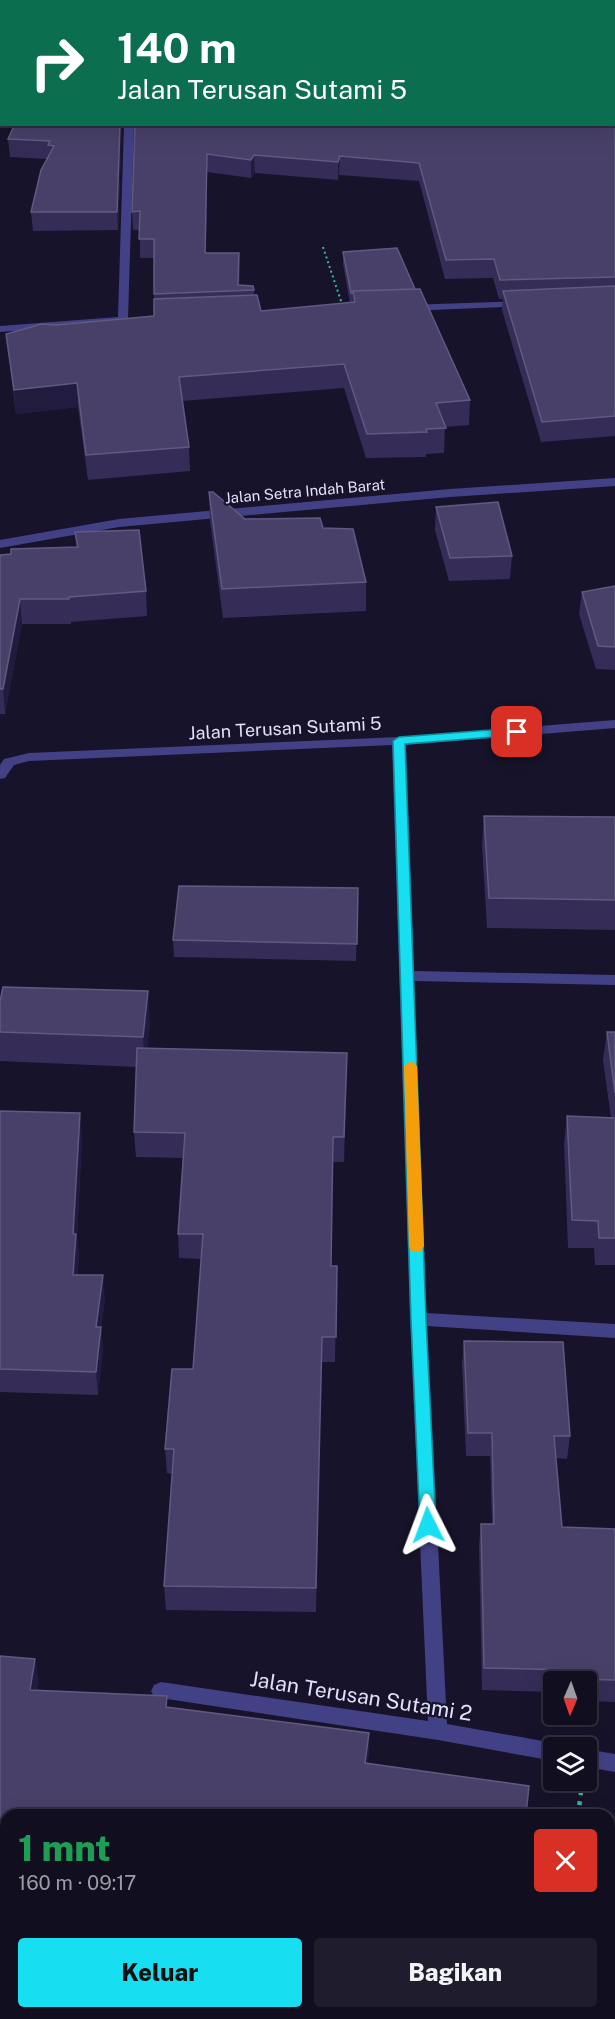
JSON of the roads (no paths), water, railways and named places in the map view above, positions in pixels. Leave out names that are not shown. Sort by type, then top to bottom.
[{"type":"street","points":[[0,329],[129,319],[129,126]]},
{"type":"street","points":[[344,311],[533,303]]},
{"type":"street","name":"Jalan Setra Indah Barat","points":[[0,544],[119,523],[450,493],[615,482]]},
{"type":"street","name":"Jalan Terusan Sutami 5","points":[[0,775],[9,762],[29,757],[399,741],[615,724]]},
{"type":"street","points":[[399,741],[418,1319],[438,1731]]},
{"type":"street","points":[[407,976],[615,980]]},
{"type":"street","points":[[418,1319],[615,1331]]},
{"type":"street","name":"Jalan Terusan Sutami 2","points":[[161,1690],[438,1731],[543,1750]]},
{"type":"street","points":[[597,1760],[615,1763]]}]
